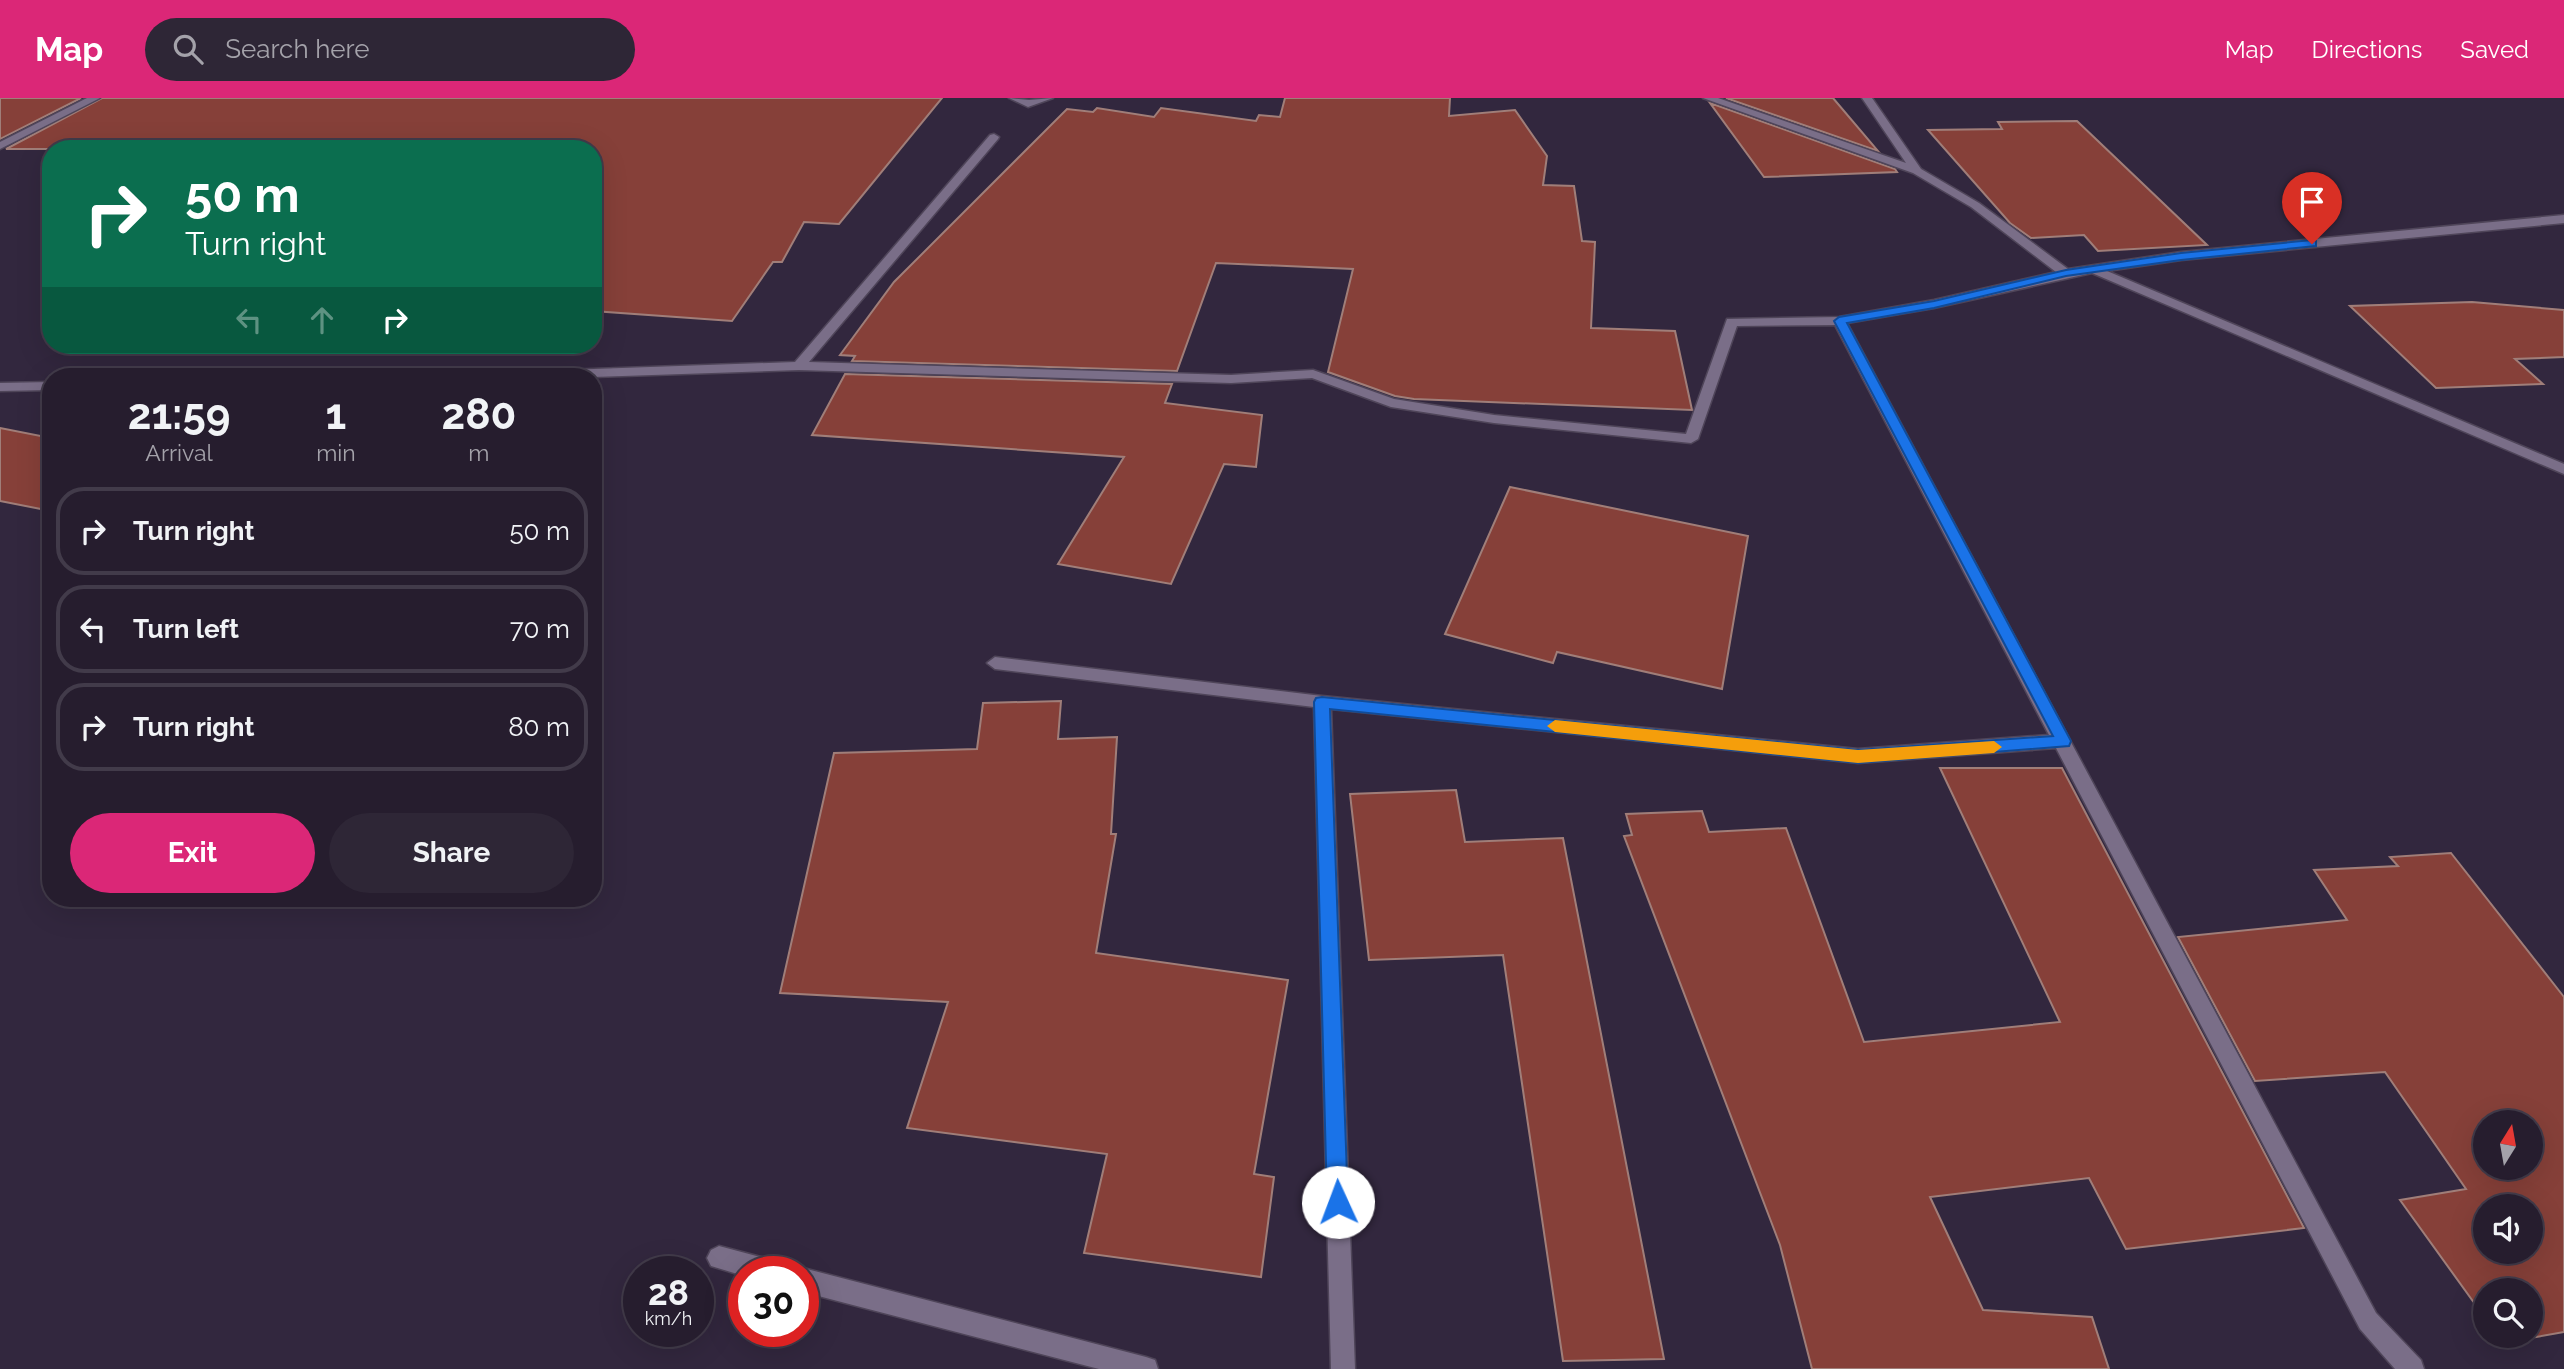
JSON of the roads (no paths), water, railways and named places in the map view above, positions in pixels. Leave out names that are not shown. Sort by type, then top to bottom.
[{"type":"street","points":[[0,146],[95,98]]},
{"type":"street","points":[[1014,98],[1028,104],[1048,98]]},
{"type":"street","points":[[1708,98],[1917,171],[1975,205],[2066,273]]},
{"type":"street","points":[[1867,98],[1917,171]]},
{"type":"street","points":[[799,366],[995,137]]},
{"type":"street","points":[[602,373],[799,366],[1231,379],[1312,374],[1391,403],[1494,419],[1691,439],[1732,322],[1839,321],[1934,304],[2066,273],[2181,256],[2564,219]]},
{"type":"street","points":[[2094,269],[2564,469]]},
{"type":"street","points":[[1839,321],[2368,1321],[2412,1369]]},
{"type":"street","points":[[0,387],[42,386]]},
{"type":"street","points":[[995,663],[1322,702],[1858,757],[2063,741]]},
{"type":"street","points":[[1322,702],[1343,1369]]},
{"type":"street","points":[[719,1258],[728,1260]]},
{"type":"street","points":[[819,1284],[1146,1369]]}]
